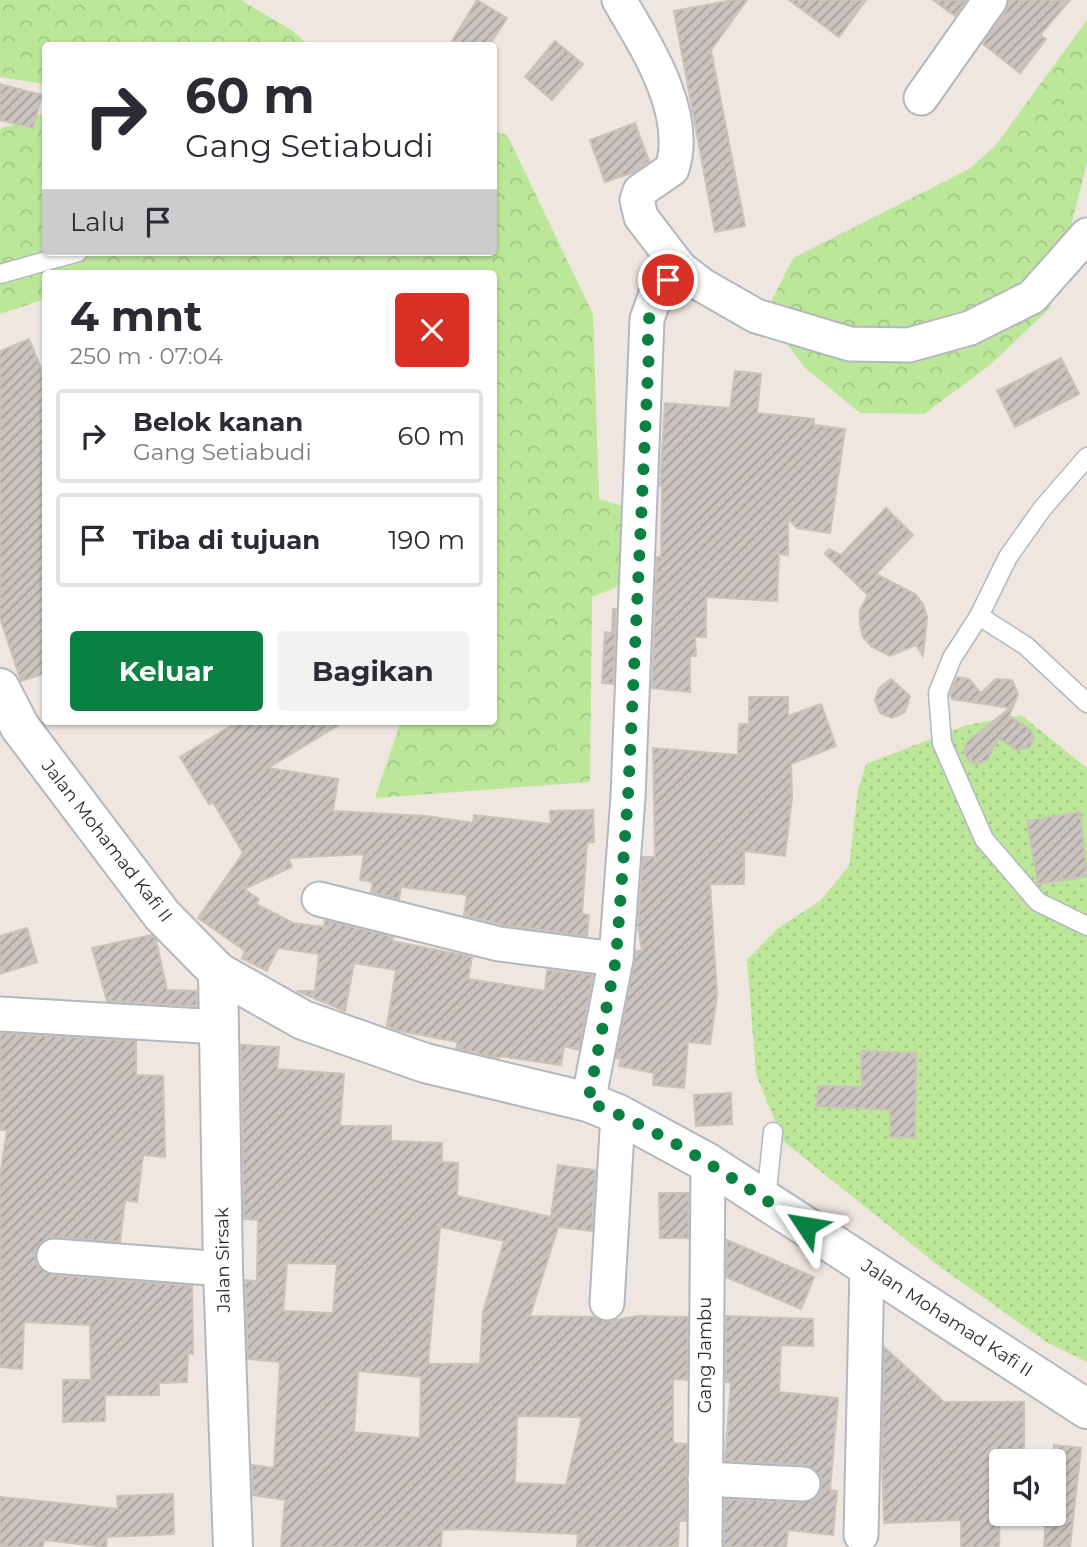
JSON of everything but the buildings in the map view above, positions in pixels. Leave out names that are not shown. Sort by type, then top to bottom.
[{"type":"main road","name":"Jalan Mohamad Kafi II","points":[[0,688],[10,722],[162,915],[218,972],[303,1020],[425,1063],[603,1108],[708,1163],[1087,1409]]},
{"type":"main road","name":"Jalan Sirsak","points":[[218,972],[223,1269],[233,1547]]},
{"type":"street","points":[[619,0],[665,89],[674,117],[677,145],[672,169],[640,191],[637,200],[642,217],[674,274],[702,285],[756,316],[849,344],[909,345],[970,328],[1032,297],[1087,235]]},
{"type":"street","points":[[921,98],[990,0]]},
{"type":"street","points":[[607,1303],[603,1108],[630,755],[649,351],[647,319],[656,294],[674,274]]},
{"type":"street","points":[[319,899],[499,944],[616,959]]},
{"type":"street","points":[[0,1014],[219,1027]]},
{"type":"street","name":"Gang Jambu","points":[[705,1547],[708,1163]]},
{"type":"street","points":[[54,1256],[223,1269]]},
{"type":"street","points":[[861,1535],[867,1266]]},
{"type":"street","points":[[705,1479],[803,1485]]},
{"type":"lane","points":[[0,274],[64,256]]},
{"type":"lane","points":[[1087,457],[1042,509],[1008,557],[979,616],[952,658],[938,693],[943,743],[984,839],[1038,902],[1087,926]]},
{"type":"lane","points":[[979,616],[1026,646],[1087,703]]},
{"type":"lane","points":[[766,1200],[773,1132]]},
{"type":"green space","points":[[0,0],[241,0],[293,31],[305,42],[42,42],[42,84],[0,77]]},
{"type":"green space","points":[[1087,20],[1087,163],[1050,308],[990,365],[924,414],[860,413],[804,367],[765,314],[793,258],[969,169],[995,146]]},
{"type":"green space","points":[[42,114],[42,256],[497,256],[497,132],[507,135],[593,314],[599,499],[629,508],[624,584],[592,597],[590,782],[375,798],[400,725],[497,725],[497,270],[42,270],[42,300],[0,314],[0,129]]},
{"type":"green space","points":[[1021,715],[1087,768],[1087,1362],[1048,1343],[940,1267],[783,1141],[756,1074],[747,960],[777,929],[820,901],[849,866],[858,790],[866,764],[967,725]]},
{"type":"route","points":[[668,280],[656,294],[647,319],[649,351],[629,769],[616,959],[588,1102],[618,1114],[708,1163],[806,1226]]}]
